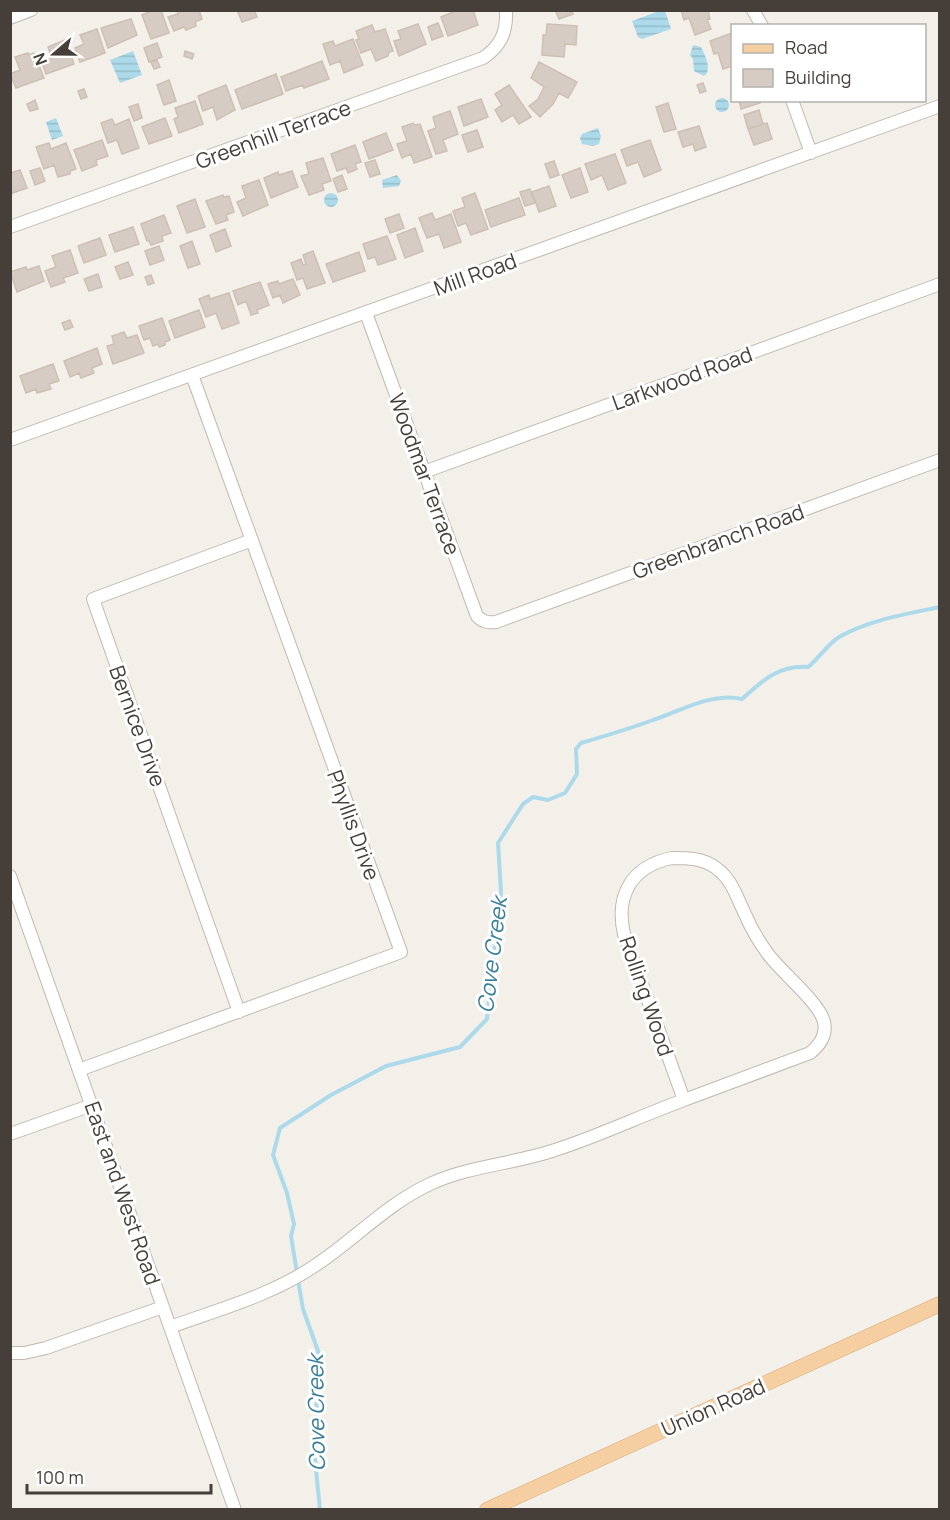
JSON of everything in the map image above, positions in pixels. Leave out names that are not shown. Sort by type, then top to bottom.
[{"type":"main road","name":"Union Road","points":[[487,1509],[939,1304]]},
{"type":"street","points":[[10,18],[31,10]]},
{"type":"street","name":"Greenhill Terrace","points":[[10,228],[483,58],[499,44],[504,34],[506,10]]},
{"type":"street","points":[[753,10],[761,24]]},
{"type":"street","points":[[793,102],[811,153]]},
{"type":"street","name":"Mill Road","points":[[10,440],[939,106]]},
{"type":"street","name":"Larkwood Road","points":[[424,472],[939,284]]},
{"type":"street","name":"Woodmar Terrace","points":[[366,313],[477,616],[489,623],[496,622]]},
{"type":"street","name":"Phyllis Drive","points":[[80,1070],[400,952],[192,375]]},
{"type":"street","name":"Greenbranch Road","points":[[496,622],[939,460]]},
{"type":"street","name":"Bernice Drive","points":[[239,1011],[93,599],[252,540]]},
{"type":"street","name":"Rolling Wood","points":[[170,1327],[272,1290],[292,1280],[318,1264],[389,1207],[431,1183],[476,1168],[551,1151],[810,1053],[822,1040],[825,1022],[816,1007],[783,973],[756,936],[725,875],[704,861],[672,858],[660,860],[637,875],[623,897],[621,921],[684,1100]]},
{"type":"street","name":"East and West Road","points":[[10,876],[235,1509]]},
{"type":"street","points":[[10,1134],[92,1105]]},
{"type":"street","points":[[10,1353],[24,1353],[46,1348],[163,1307]]},
{"type":"water","points":[[665,11],[671,29],[642,39],[638,37],[632,21]]},
{"type":"water","points":[[693,45],[701,47],[707,60],[708,70],[704,76],[694,71],[693,59],[690,55]]},
{"type":"water","points":[[133,51],[142,75],[120,83],[110,60]]},
{"type":"water","points":[[719,98],[725,98],[729,105],[725,112],[719,112],[715,108],[715,102]]},
{"type":"water","points":[[56,118],[63,136],[52,140],[46,122]]},
{"type":"water","points":[[598,128],[601,136],[599,144],[593,146],[582,144],[580,138],[582,134]]},
{"type":"water","points":[[397,175],[401,181],[399,186],[383,188],[382,180]]},
{"type":"water","points":[[328,193],[334,193],[338,200],[334,207],[328,207],[324,203],[324,197]]},
{"type":"building","points":[[153,10],[161,10],[169,33],[151,39],[142,15]]},
{"type":"building","points":[[177,10],[199,10],[202,19],[195,22],[196,26],[174,31],[168,17],[178,14]]},
{"type":"building","points":[[237,10],[254,10],[257,17],[242,22]]},
{"type":"building","points":[[458,10],[473,10],[478,25],[448,36],[441,17]]},
{"type":"building","points":[[555,10],[571,10],[573,14],[559,19]]},
{"type":"building","points":[[681,10],[708,10],[710,19],[707,20],[711,29],[695,35],[689,18],[684,20]]},
{"type":"building","points":[[131,19],[137,35],[108,48],[101,28]]},
{"type":"building","points":[[438,23],[443,36],[432,40],[428,27]]},
{"type":"building","points":[[418,24],[426,44],[399,56],[394,41],[401,39],[398,31]]},
{"type":"building","points":[[547,24],[577,26],[576,45],[565,44],[564,57],[542,55],[543,35],[546,35]]},
{"type":"building","points":[[372,25],[375,32],[385,29],[393,51],[376,61],[371,49],[361,53],[356,40],[359,39],[356,31]]},
{"type":"building","points":[[97,29],[105,53],[80,62],[75,48],[84,44],[80,35]]},
{"type":"building","points":[[731,33],[731,66],[723,69],[718,53],[714,54],[710,41]]},
{"type":"building","points":[[353,39],[363,65],[344,73],[340,61],[330,65],[323,44],[333,41],[335,46]]},
{"type":"building","points":[[65,40],[74,64],[46,74],[41,60],[51,56],[48,47]]},
{"type":"building","points":[[157,43],[162,57],[149,62],[144,48]]},
{"type":"building","points":[[185,51],[194,54],[192,59],[184,56]]},
{"type":"building","points":[[28,53],[29,55],[34,53],[44,78],[16,88],[10,74],[20,70],[15,57]]},
{"type":"building","points":[[157,60],[160,67],[154,69],[151,62]]},
{"type":"building","points":[[322,61],[329,79],[304,88],[303,85],[286,91],[281,77]]},
{"type":"building","points":[[539,62],[577,82],[568,98],[559,93],[553,104],[540,117],[529,106],[538,99],[544,87],[531,78]]},
{"type":"building","points":[[276,74],[283,94],[242,109],[235,90]]},
{"type":"building","points":[[169,80],[176,101],[164,105],[157,85]]},
{"type":"building","points":[[703,83],[706,91],[700,93],[697,85]]},
{"type":"building","points":[[226,85],[235,110],[217,120],[213,107],[203,111],[198,96]]},
{"type":"building","points":[[509,85],[531,117],[519,124],[513,115],[502,122],[495,110],[502,105],[495,94]]},
{"type":"building","points":[[84,89],[87,97],[81,99],[78,91]]},
{"type":"building","points":[[481,99],[488,117],[464,126],[458,107]]},
{"type":"building","points":[[35,100],[38,109],[30,111],[27,104]]},
{"type":"building","points":[[195,101],[203,124],[179,133],[174,119],[178,117],[175,108]]},
{"type":"building","points":[[739,102],[760,102],[760,103],[741,109]]},
{"type":"building","points":[[668,103],[676,129],[664,132],[656,107]]},
{"type":"building","points":[[138,104],[142,118],[134,121],[129,107]]},
{"type":"building","points":[[759,110],[763,124],[748,129],[744,115]]},
{"type":"building","points":[[450,111],[458,134],[443,140],[447,151],[436,154],[428,131],[436,128],[433,117]]},
{"type":"building","points":[[165,118],[172,136],[149,144],[142,127]]},
{"type":"building","points":[[112,119],[115,125],[129,119],[139,148],[122,154],[117,140],[108,143],[101,123]]},
{"type":"building","points":[[413,123],[420,124],[432,157],[414,163],[411,154],[402,158],[397,144],[407,141],[402,127]]},
{"type":"building","points":[[767,123],[772,139],[754,145],[748,129]]},
{"type":"building","points":[[699,126],[706,147],[695,151],[693,144],[683,147],[678,132]]},
{"type":"building","points":[[477,130],[483,147],[468,152],[462,135]]},
{"type":"building","points":[[386,133],[393,150],[369,159],[363,142]]},
{"type":"building","points":[[102,140],[108,156],[96,160],[97,165],[82,171],[74,150]]},
{"type":"building","points":[[650,140],[661,170],[644,177],[638,162],[627,166],[621,150]]},
{"type":"building","points":[[49,143],[51,149],[66,143],[76,169],[70,171],[70,174],[58,177],[54,165],[44,169],[36,147]]},
{"type":"building","points":[[355,145],[361,162],[355,164],[357,169],[348,173],[346,168],[337,171],[331,154]]},
{"type":"building","points":[[615,154],[626,183],[608,190],[602,175],[591,180],[585,164]]},
{"type":"building","points":[[323,158],[331,181],[322,184],[324,190],[309,195],[301,176],[309,174],[306,163]]},
{"type":"building","points":[[375,160],[380,174],[370,177],[365,163]]},
{"type":"building","points":[[554,161],[559,175],[550,178],[545,164]]},
{"type":"building","points":[[40,168],[45,181],[35,185],[30,171]]},
{"type":"building","points":[[580,168],[588,192],[571,198],[562,175]]},
{"type":"building","points":[[20,170],[27,188],[10,194],[10,173]]},
{"type":"building","points":[[292,171],[298,187],[271,198],[264,178],[278,172],[279,175]]},
{"type":"building","points":[[342,175],[347,189],[338,192],[333,179]]},
{"type":"building","points":[[259,180],[268,205],[243,216],[237,202],[246,198],[242,186]]},
{"type":"building","points":[[549,186],[556,206],[539,212],[532,192]]},
{"type":"building","points":[[530,189],[535,203],[525,206],[520,192]]},
{"type":"building","points":[[475,193],[488,229],[471,235],[466,223],[458,226],[453,211],[465,207],[462,198]]},
{"type":"building","points":[[223,195],[223,197],[229,196],[234,212],[226,215],[228,220],[216,224],[206,201]]},
{"type":"building","points":[[519,198],[525,215],[491,227],[485,210]]},
{"type":"building","points":[[195,199],[205,227],[187,233],[177,206]]},
{"type":"building","points":[[432,213],[435,220],[451,214],[461,242],[444,248],[439,234],[427,238],[419,218]]},
{"type":"building","points":[[399,214],[404,228],[390,233],[385,219]]},
{"type":"building","points":[[164,215],[171,233],[162,236],[163,241],[151,245],[147,241],[141,224]]},
{"type":"building","points":[[133,227],[139,244],[115,252],[109,235]]},
{"type":"building","points":[[415,228],[423,251],[405,258],[397,235]]},
{"type":"building","points":[[225,229],[231,246],[216,252],[210,235]]},
{"type":"building","points":[[387,236],[396,259],[378,265],[375,257],[368,259],[363,244]]},
{"type":"building","points":[[100,238],[106,255],[84,263],[78,246]]},
{"type":"building","points":[[192,241],[200,264],[188,268],[180,246]]},
{"type":"building","points":[[159,246],[164,260],[150,265],[145,251]]},
{"type":"building","points":[[70,250],[78,273],[63,278],[65,282],[51,287],[45,271],[56,267],[52,256]]},
{"type":"building","points":[[313,251],[325,283],[307,289],[303,278],[297,280],[291,263],[301,259],[303,265],[306,264],[303,255]]},
{"type":"building","points":[[359,252],[365,271],[333,282],[326,264]]},
{"type":"building","points":[[128,262],[133,275],[120,279],[115,267]]},
{"type":"building","points":[[39,266],[44,281],[17,292],[10,272]]},
{"type":"building","points":[[98,274],[102,287],[89,291],[84,279]]},
{"type":"building","points":[[151,275],[154,283],[148,285],[145,277]]},
{"type":"building","points":[[293,279],[300,295],[283,303],[280,295],[273,298],[268,284],[278,281],[279,284]]},
{"type":"building","points":[[260,282],[269,305],[251,315],[246,301],[238,305],[233,291]]},
{"type":"building","points":[[229,293],[239,323],[222,329],[216,313],[206,317],[199,299],[209,295],[210,299]]},
{"type":"building","points":[[199,310],[205,327],[175,338],[169,321]]},
{"type":"building","points":[[162,318],[170,340],[165,342],[165,345],[153,346],[150,338],[144,340],[139,326]]},
{"type":"building","points":[[70,320],[73,327],[65,330],[62,323]]},
{"type":"building","points":[[124,332],[127,338],[137,335],[144,353],[113,364],[107,346],[114,344],[112,336]]},
{"type":"building","points":[[97,348],[102,364],[92,368],[94,373],[81,378],[79,373],[70,377],[64,361]]},
{"type":"building","points":[[53,364],[59,381],[49,384],[51,389],[37,393],[36,389],[26,393],[20,376]]},
{"type":"waterway","name":"Cove Creek","points":[[297,1273],[291,1236],[294,1224],[287,1193],[273,1155],[280,1128],[331,1095],[386,1066],[460,1047],[487,1019],[501,891],[498,843],[523,804],[533,797],[548,800],[565,793],[577,774],[576,749],[581,743],[708,700],[742,699],[764,680],[780,671],[788,668],[808,667],[835,639],[851,631],[888,618],[940,607]]},
{"type":"waterway","name":"Cove Creek","points":[[298,1280],[303,1309],[318,1351],[315,1460],[320,1510]]}]
